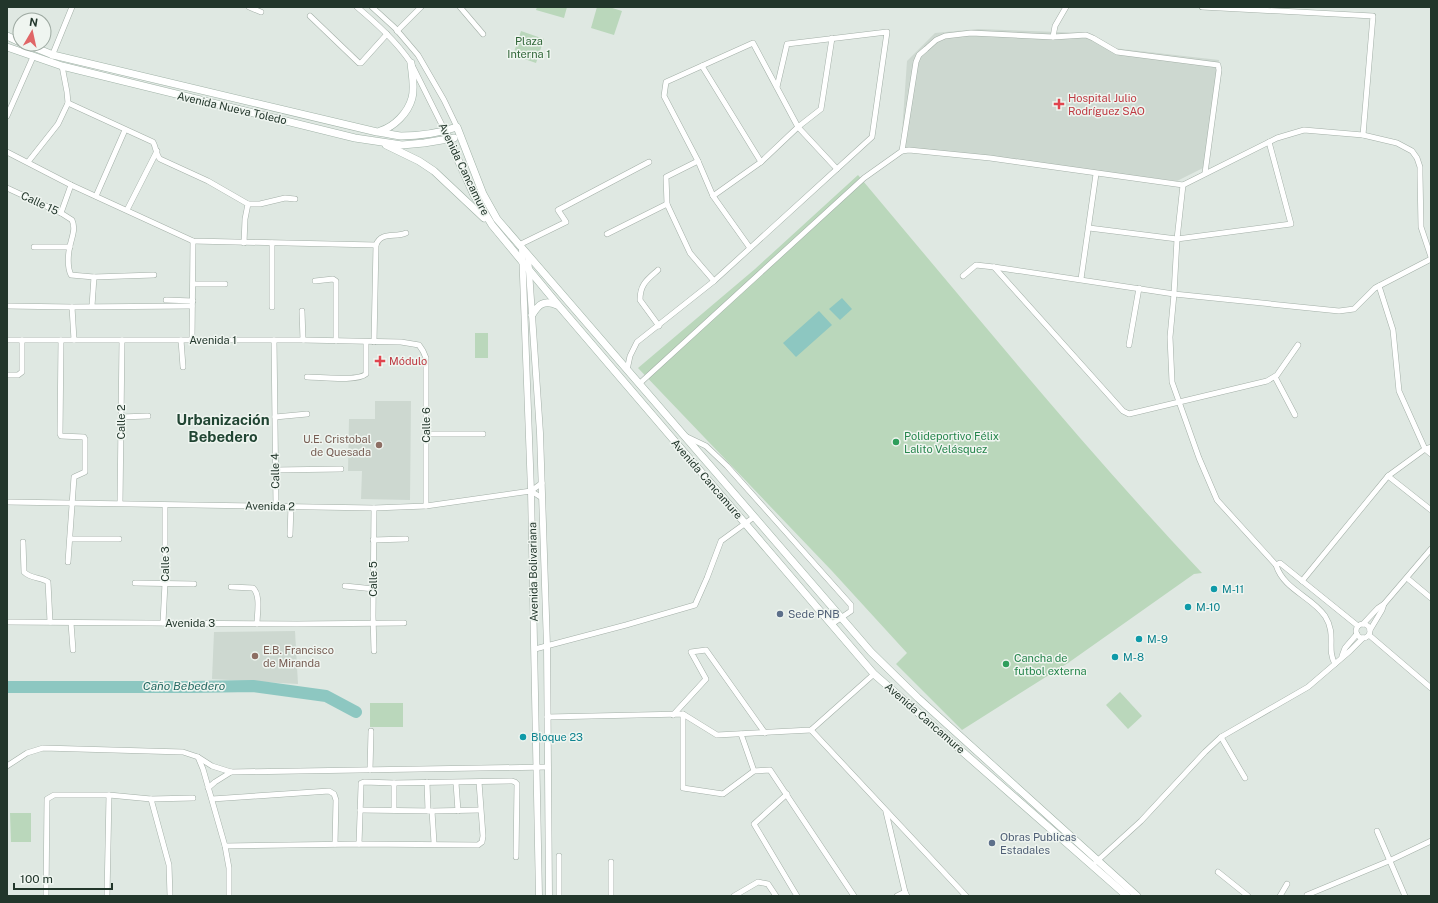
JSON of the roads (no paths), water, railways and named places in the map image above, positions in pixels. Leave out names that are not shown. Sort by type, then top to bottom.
[{"type":"main road","name":"Avenida Nueva Toledo","points":[[7,47],[50,63],[355,138],[402,145],[460,137]]},
{"type":"main road","name":"Avenida Nueva Toledo","points":[[46,52],[377,132],[400,136],[423,135],[457,128]]},
{"type":"main road","points":[[377,132],[387,129],[397,121],[409,106],[412,98],[413,86],[411,63]]},
{"type":"main road","name":"Avenida Cancamure","points":[[457,128],[483,194],[497,219],[841,618],[871,652],[918,698],[1095,864],[1127,896]]},
{"type":"main road","name":"Avenida Cancamure","points":[[445,131],[450,139],[461,168],[474,195],[492,225],[529,271],[874,674],[1095,864],[1137,896]]},
{"type":"main road","points":[[380,142],[419,161],[434,171],[492,225]]},
{"type":"main road","points":[[532,315],[542,303],[547,302],[559,306]]},
{"type":"street","points":[[50,63],[72,7]]},
{"type":"street","points":[[249,7],[261,12]]},
{"type":"street","name":"Avenida Cancamure","points":[[357,7],[387,34],[411,63],[445,131]]},
{"type":"street","name":"Avenida Cancamure","points":[[372,7],[418,54],[444,100],[457,128]]},
{"type":"street","points":[[397,31],[421,7]]},
{"type":"street","points":[[460,7],[482,34]]},
{"type":"street","points":[[1052,36],[1055,26],[1066,7]]},
{"type":"street","points":[[1202,7],[1373,16],[1363,135]]},
{"type":"street","points":[[310,16],[358,63],[361,63],[387,34]]},
{"type":"street","points":[[627,370],[630,356],[637,342],[714,281],[872,137],[888,32],[787,44],[777,86]]},
{"type":"street","points":[[902,151],[916,62],[919,55],[936,40],[945,36],[971,33],[1052,36],[1086,35],[1094,38],[1117,52],[1218,65],[1219,70],[1205,173]]},
{"type":"street","points":[[713,196],[761,162],[798,127],[821,110],[832,38]]},
{"type":"street","points":[[750,248],[713,196],[698,161],[664,96],[666,82],[753,43],[798,127],[837,169]]},
{"type":"street","points":[[7,116],[33,57]]},
{"type":"street","points":[[28,162],[58,124],[68,103],[62,66]]},
{"type":"street","points":[[702,66],[761,162]]},
{"type":"street","points":[[68,103],[153,142],[160,159],[208,181],[248,204],[260,204],[285,198],[295,199]]},
{"type":"street","points":[[96,196],[125,130]]},
{"type":"street","points":[[639,384],[864,178],[902,151],[915,150],[990,158],[1183,185],[1269,142],[1304,130],[1363,135],[1397,143],[1412,151],[1417,158],[1420,167],[1422,227],[1431,258],[1375,288],[1354,309],[1338,311],[1174,294],[1081,279],[976,265],[963,276]]},
{"type":"street","points":[[1088,228],[1177,239],[1291,224],[1269,142]]},
{"type":"street","points":[[127,210],[157,151]]},
{"type":"street","points":[[7,152],[71,185],[193,241],[376,245]]},
{"type":"street","points":[[698,161],[666,177],[667,204],[690,252],[714,281]]},
{"type":"street","points":[[520,247],[566,222],[558,210],[649,162]]},
{"type":"street","points":[[1081,279],[1096,174]]},
{"type":"street","points":[[61,212],[71,185]]},
{"type":"street","points":[[1183,185],[1177,239],[1170,337],[1172,382],[1199,458],[1217,500],[1276,565],[1278,572],[1284,581],[1322,613],[1332,632],[1332,658],[1335,664]]},
{"type":"street","name":"Calle 15","points":[[7,188],[61,212],[72,220],[74,230],[70,247]]},
{"type":"street","points":[[244,243],[245,219],[248,204]]},
{"type":"street","points":[[606,234],[667,204]]},
{"type":"street","points":[[374,342],[376,245],[378,239],[384,236],[400,236],[406,233]]},
{"type":"street","points":[[192,339],[193,241]]},
{"type":"street","points":[[272,243],[272,307]]},
{"type":"street","points":[[34,247],[70,247],[69,270],[71,275],[154,275]]},
{"type":"street","name":"Avenida Bolivariana","points":[[520,247],[522,262],[531,491],[539,896]]},
{"type":"street","name":"Avenida Bolivariana","points":[[528,256],[540,433],[548,646],[547,717],[549,896]]},
{"type":"street","points":[[994,267],[1123,410],[1129,414],[1267,381],[1278,376],[1298,345]]},
{"type":"street","points":[[658,270],[644,283],[640,300],[659,326]]},
{"type":"street","points":[[92,306],[94,276]]},
{"type":"street","points":[[315,281],[336,281],[336,341]]},
{"type":"street","points":[[193,284],[225,284]]},
{"type":"street","points":[[1380,286],[1393,330],[1399,392],[1425,449],[1431,454]]},
{"type":"street","points":[[1129,345],[1139,288]]},
{"type":"street","points":[[166,300],[193,304]]},
{"type":"street","points":[[7,306],[72,307],[193,304]]},
{"type":"street","points":[[72,307],[74,340]]},
{"type":"street","points":[[302,311],[303,340]]},
{"type":"street","name":"Avenida 1","points":[[7,340],[303,340],[402,342],[419,345]]},
{"type":"street","points":[[7,375],[22,372],[22,340]]},
{"type":"street","points":[[61,340],[60,434],[61,436],[84,437],[86,439],[85,472],[74,477],[68,562]]},
{"type":"street","name":"Calle 2","points":[[120,503],[122,340]]},
{"type":"street","points":[[181,340],[183,367]]},
{"type":"street","name":"Calle 4","points":[[274,340],[276,506]]},
{"type":"street","points":[[306,377],[352,378],[364,376],[366,374],[366,342]]},
{"type":"street","name":"Calle 6","points":[[419,345],[426,358],[426,506]]},
{"type":"street","points":[[1275,377],[1296,415]]},
{"type":"street","points":[[275,417],[307,414]]},
{"type":"street","points":[[121,416],[148,416]]},
{"type":"street","points":[[660,424],[668,418]]},
{"type":"street","points":[[426,434],[483,434]]},
{"type":"street","points":[[683,435],[706,446],[727,466],[851,605],[851,611],[832,624]]},
{"type":"street","points":[[1302,581],[1388,476],[1425,449],[1431,447]]},
{"type":"street","points":[[275,470],[341,469]]},
{"type":"street","points":[[1388,476],[1431,510]]},
{"type":"street","points":[[542,484],[531,491],[542,498]]},
{"type":"street","name":"Avenida 2","points":[[7,502],[374,508],[426,506],[531,491]]},
{"type":"street","name":"Calle 3","points":[[163,623],[166,583],[165,505]]},
{"type":"street","points":[[290,535],[291,506]]},
{"type":"street","name":"Calle 5","points":[[374,508],[374,650]]},
{"type":"street","points":[[535,649],[695,605],[721,541],[754,517]]},
{"type":"street","points":[[70,539],[119,539]]},
{"type":"street","points":[[373,540],[406,540]]},
{"type":"street","points":[[23,542],[24,572],[27,575],[45,579],[48,582],[50,622]]},
{"type":"street","points":[[1342,657],[1345,648],[1357,634],[1356,629],[1384,604],[1431,549]]},
{"type":"street","points":[[1276,565],[1280,563],[1360,625],[1368,626],[1369,633],[1431,688]]},
{"type":"street","points":[[1407,578],[1431,598]]},
{"type":"street","points":[[135,583],[194,584]]},
{"type":"street","points":[[231,586],[253,588],[256,590],[258,596],[257,624]]},
{"type":"street","points":[[345,586],[374,589]]},
{"type":"street","points":[[1095,864],[1141,821],[1205,752],[1221,737],[1308,687],[1350,651],[1369,633],[1384,604]]},
{"type":"street","name":"Avenida 3","points":[[7,622],[257,624],[404,623]]},
{"type":"street","points":[[71,623],[73,650]]},
{"type":"street","points":[[1357,634],[1363,638]]},
{"type":"street","points":[[673,714],[706,679],[691,652],[706,650],[765,733]]},
{"type":"street","points":[[547,717],[682,714],[717,735],[811,730],[874,674]]},
{"type":"street","points":[[910,705],[918,698]]},
{"type":"street","points":[[682,714],[683,788],[723,794],[754,771],[770,770],[854,896]]},
{"type":"street","points":[[811,730],[966,896]]},
{"type":"street","points":[[370,770],[371,731]]},
{"type":"street","points":[[741,734],[754,771]]},
{"type":"street","points":[[1221,737],[1245,778]]},
{"type":"street","points":[[7,766],[27,753],[43,748],[184,752],[198,757],[212,766],[231,772],[548,767]]},
{"type":"street","points":[[198,757],[203,769],[225,846],[229,868],[229,896]]},
{"type":"street","points":[[208,788],[231,772]]},
{"type":"street","points":[[359,844],[361,783],[456,783],[512,781],[517,784],[516,857]]},
{"type":"street","points":[[427,782],[434,843]]},
{"type":"street","points":[[225,846],[434,843],[478,844],[482,842],[483,836],[479,782]]},
{"type":"street","points":[[394,783],[394,810]]},
{"type":"street","points":[[456,783],[458,811]]},
{"type":"street","points":[[212,799],[329,791],[334,794],[336,800],[335,844]]},
{"type":"street","points":[[787,794],[754,824],[797,896]]},
{"type":"street","points":[[46,896],[47,799],[54,795],[109,795],[151,799],[193,798]]},
{"type":"street","points":[[108,896],[109,795]]},
{"type":"street","points":[[151,799],[169,864],[170,896]]},
{"type":"street","points":[[360,810],[480,810]]},
{"type":"street","points":[[886,810],[906,894],[897,896]]},
{"type":"street","points":[[1377,831],[1405,896]]},
{"type":"street","points":[[1307,895],[1389,861],[1431,841]]},
{"type":"street","points":[[559,856],[559,896]]},
{"type":"street","points":[[611,862],[611,896]]},
{"type":"street","points":[[1218,872],[1248,896]]},
{"type":"street","points":[[734,896],[758,882],[768,884],[776,896]]},
{"type":"street","points":[[1280,896],[1287,884]]},
{"type":"water","points":[[842,298],[852,309],[840,320],[829,309]]},
{"type":"water","points":[[819,311],[832,325],[796,357],[783,343]]},
{"type":"waterway","name":"Caño Bebedero","points":[[7,687],[253,686],[326,696],[356,712]]},
{"type":"place","name":"Hospital Julio Rodríguez SAO","points":[[1059,104]]},
{"type":"place","name":"Módulo","points":[[380,361]]},
{"type":"place","name":"Polideportivo Félix Lalito Velásquez","points":[[896,442]]},
{"type":"place","name":"U.E. Cristobal de Quesada","points":[[379,445]]},
{"type":"place","name":"M-11","points":[[1214,589]]},
{"type":"place","name":"M-10","points":[[1188,607]]},
{"type":"place","name":"Sede PNB","points":[[780,614]]},
{"type":"place","name":"M-9","points":[[1139,639]]},
{"type":"place","name":"E.B. Francisco de Miranda","points":[[255,656]]},
{"type":"place","name":"M-8","points":[[1115,657]]},
{"type":"place","name":"Cancha de futbol externa","points":[[1006,664]]},
{"type":"place","name":"Bloque 23","points":[[523,737]]},
{"type":"place","name":"Obras Publicas Estadales","points":[[992,843]]},
{"type":"district","name":"Urbanización Bebedero","points":[[223,428]]},
{"type":"park label","name":"Plaza Interna 1","points":[[529,47]]}]
